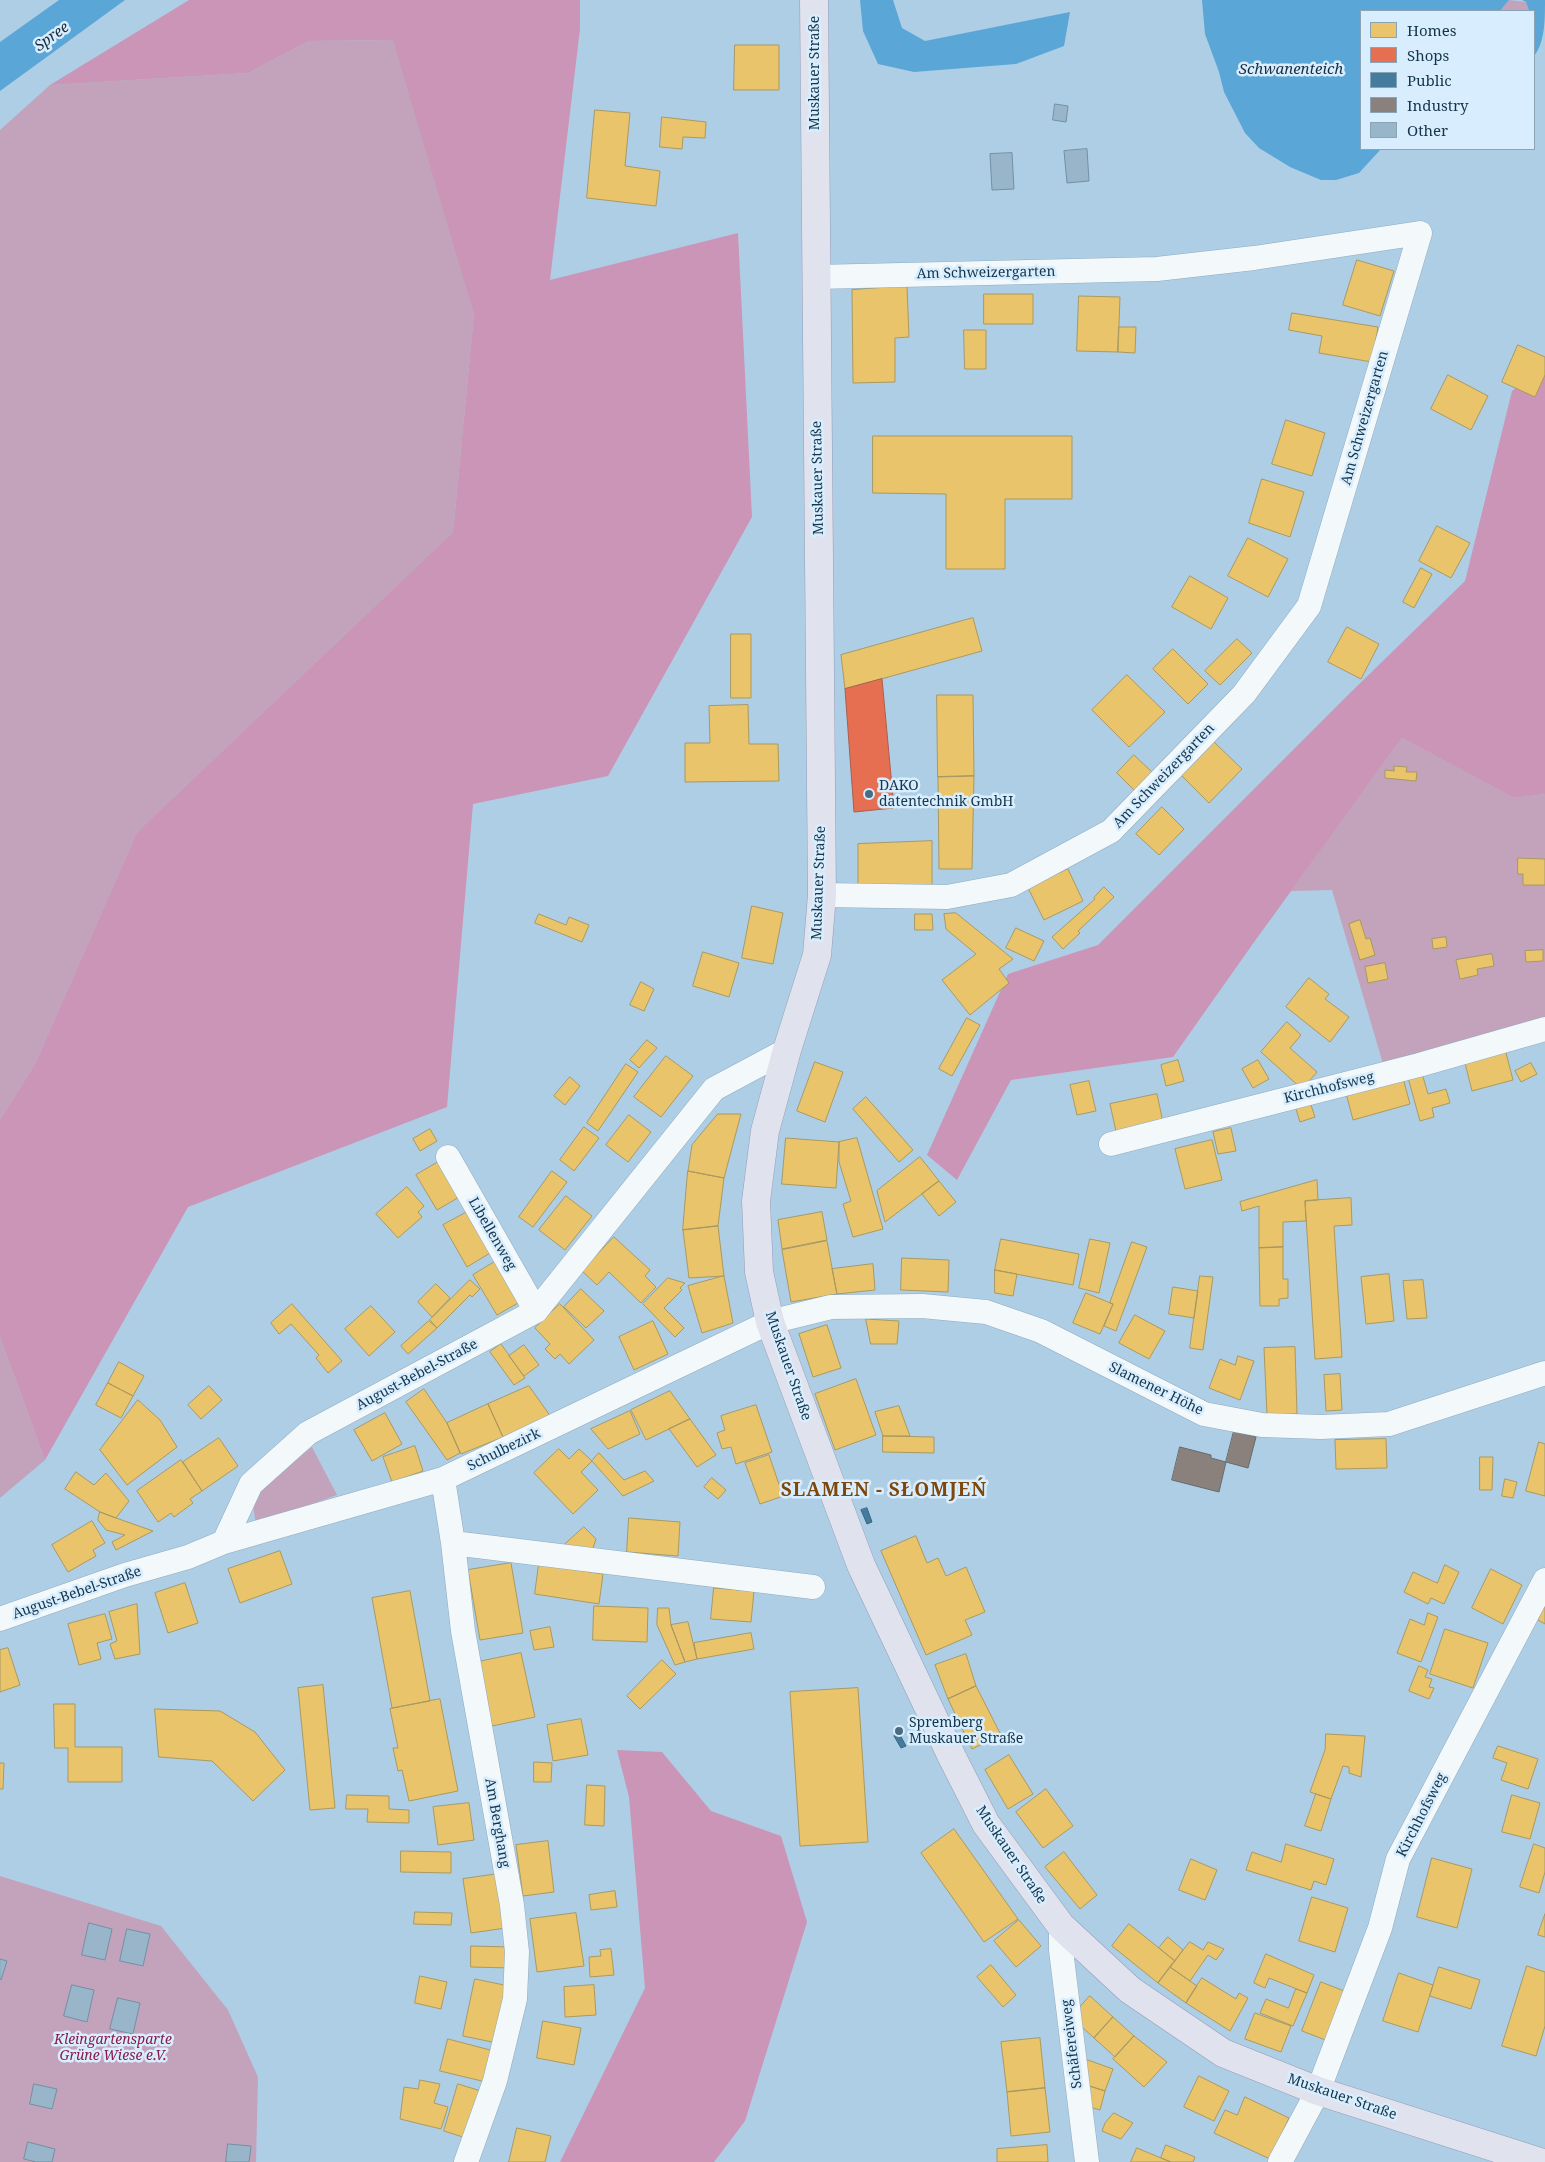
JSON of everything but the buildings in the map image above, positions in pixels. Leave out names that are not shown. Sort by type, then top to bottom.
[{"type":"main road","name":"Muskauer Straße","points":[[814,0],[822,895],[817,955],[787,1050],[765,1131],[756,1201],[759,1272],[770,1322],[840,1512],[884,1618],[986,1824],[1061,1926],[1130,1990],[1223,2054],[1318,2091],[1540,2162]]},
{"type":"street","name":"Am Schweizergarten","points":[[816,277],[1157,269],[1254,258],[1420,233],[1309,606],[1244,694],[1111,831],[1011,885],[947,897],[822,895]]},
{"type":"street","name":"Kirchhofsweg","points":[[1111,1144],[1419,1065],[1545,1029]]},
{"type":"street","name":"August-Bebel-Straße","points":[[0,1619],[125,1575],[188,1557],[224,1542],[250,1484],[308,1433],[536,1311],[714,1090],[787,1050]]},
{"type":"street","name":"Libellenweg","points":[[448,1157],[536,1311]]},
{"type":"street","name":"Slamener Höhe","points":[[770,1322],[831,1307],[922,1306],[986,1312],[1040,1331],[1204,1414],[1262,1425],[1321,1427],[1389,1424],[1545,1373]]},
{"type":"street","name":"Schulbezirk","points":[[224,1542],[443,1479],[770,1322]]},
{"type":"street","name":"Am Berghang","points":[[443,1479],[453,1543],[463,1631],[512,1905],[518,1952],[513,2008],[495,2081],[466,2162]]},
{"type":"street","points":[[453,1543],[813,1587]]},
{"type":"street","name":"Kirchhofsweg","points":[[1318,2091],[1380,1928],[1398,1859],[1545,1580]]},
{"type":"street","name":"Schäfereiweg","points":[[1061,1926],[1061,1950],[1087,2162]]},
{"type":"street","points":[[1280,2162],[1318,2091]]},
{"type":"green space","points":[[1509,0],[1526,2],[1529,10],[1501,10]]},
{"type":"green space","points":[[393,40],[427,145],[474,314],[453,532],[137,832],[35,1064],[0,1120],[0,130],[50,85],[248,73],[309,41]]},
{"type":"green space","points":[[1402,738],[1514,798],[1545,794],[1545,1029],[1386,1074],[1332,890],[1291,891]]},
{"type":"green space","points":[[0,1337],[45,1460],[0,1498]]},
{"type":"green space","points":[[312,1447],[337,1495],[256,1524],[252,1500],[263,1485]]},
{"type":"green space","name":"Kleingartensparte Grüne Wiese e.V.","points":[[0,1876],[161,1926],[228,2010],[258,2077],[256,2162],[0,2162]]},
{"type":"shaded area","points":[[189,0],[580,0],[580,29],[550,280],[738,233],[752,517],[608,776],[473,804],[447,1107],[188,1207],[45,1460],[0,1337],[0,1120],[35,1064],[137,832],[453,532],[474,314],[393,40],[309,41],[248,73],[50,85]]},
{"type":"shaded area","points":[[1545,363],[1545,794],[1514,798],[1402,738],[1173,1057],[1011,1080],[957,1180],[927,1155],[1008,974],[1098,945],[1465,581],[1512,391]]},
{"type":"shaded area","points":[[617,1750],[662,1752],[711,1811],[781,1836],[807,1922],[745,2121],[714,2162],[560,2162],[645,1988],[629,1797]]},
{"type":"water","name":"Spree","points":[[59,0],[125,0],[0,91],[0,42]]},
{"type":"water","points":[[860,0],[893,0],[902,28],[925,41],[1070,12],[1064,46],[1016,64],[914,72],[878,64],[863,31]]},
{"type":"water","name":"Schwanenteich","points":[[1202,0],[1509,0],[1501,10],[1360,10],[1360,150],[1380,150],[1359,173],[1336,180],[1321,180],[1290,167],[1259,148],[1245,133],[1224,92],[1205,34]]},
{"type":"water","points":[[1522,0],[1545,0],[1542,38],[1535,55],[1535,10],[1529,10],[1526,2]]},
{"type":"place","name":"DAKO datentechnik GmbH","points":[[869,794]]},
{"type":"place","name":"Spremberg Muskauer Straße","points":[[899,1731]]},
{"type":"district","name":"SLAMEN - SŁOMJEŃ","points":[[884,1491]]}]
